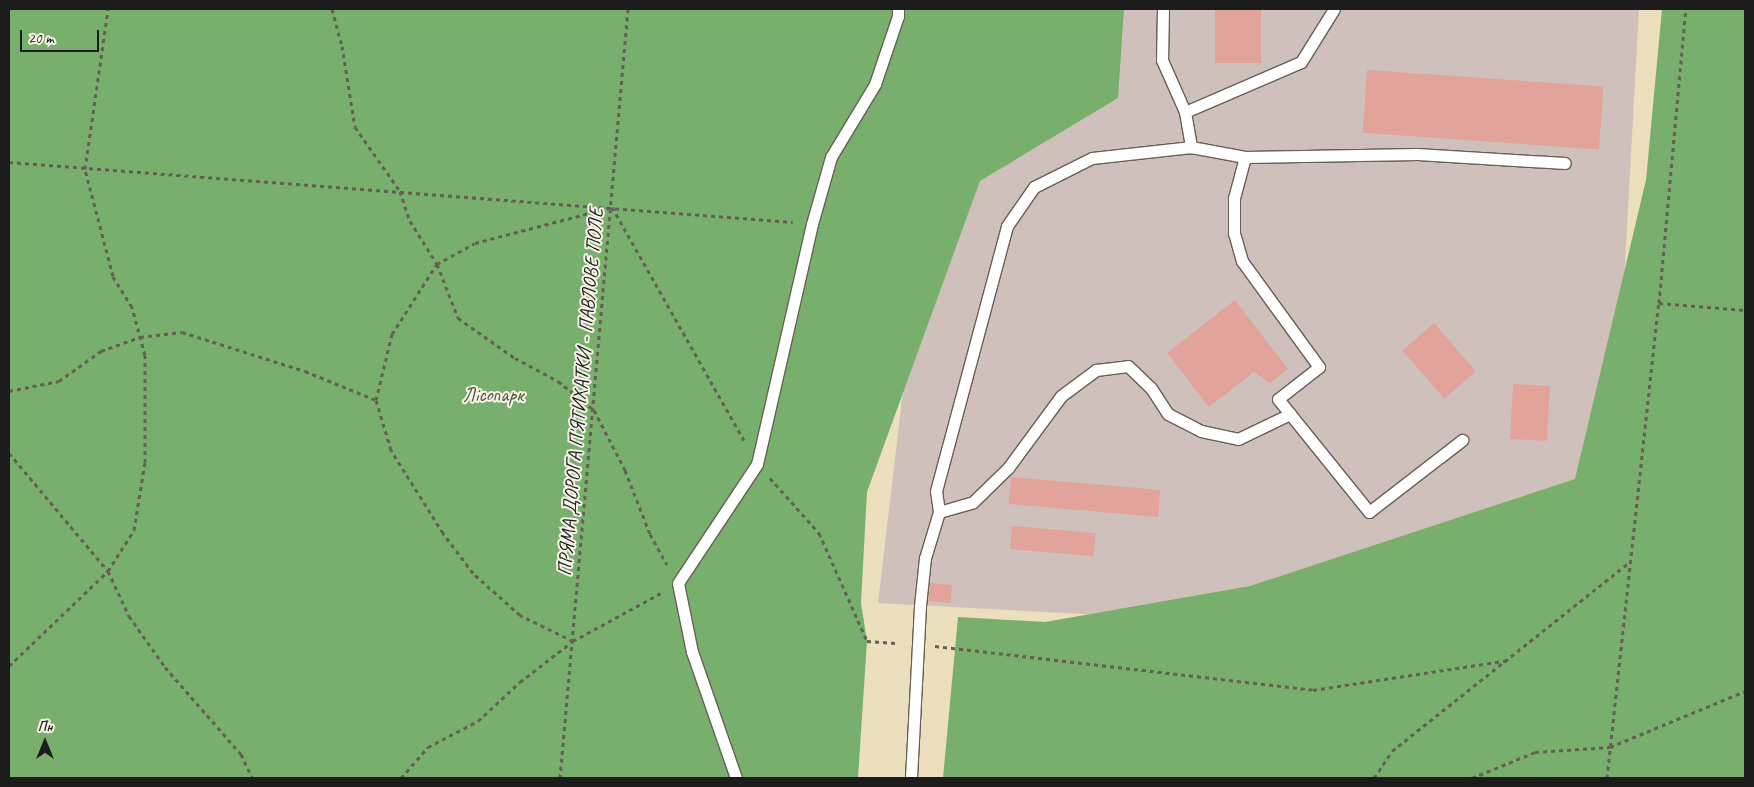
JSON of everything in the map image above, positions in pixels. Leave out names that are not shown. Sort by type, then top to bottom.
[{"type":"lane","points":[[736,778],[692,652],[678,583],[757,464],[812,224],[832,157],[875,84],[898,16],[898,9]]},
{"type":"lane","points":[[1164,9],[1162,60],[1185,112],[1191,147]]},
{"type":"lane","points":[[1185,112],[1301,62],[1334,9]]},
{"type":"lane","points":[[911,778],[918,644],[925,558],[938,512],[936,491],[1007,226],[1034,186],[1092,158],[1191,147],[1245,157],[1417,154],[1565,163]]},
{"type":"lane","points":[[1245,157],[1234,198],[1234,233],[1242,261],[1319,367],[1278,399],[1369,512],[1462,440]]},
{"type":"lane","points":[[938,512],[973,502],[1008,468],[1061,396],[1096,370],[1128,366],[1151,388],[1168,414],[1201,431],[1238,439],[1290,414]]},
{"type":"path","points":[[9,666],[108,571],[134,530],[145,462],[145,355],[132,306],[113,276],[85,169],[108,9]]},
{"type":"path","points":[[332,9],[342,46],[354,127],[400,191],[410,222],[437,264],[458,318],[515,358],[558,381],[594,410],[626,470],[650,534],[678,583],[573,641],[520,682],[478,721],[428,747],[401,778]]},
{"type":"path","name":"ПРЯМА ДОРОГА П'ЯТИХАТКИ - ПАВЛОВЕ ПОЛЕ","points":[[560,778],[612,207],[628,9]]},
{"type":"path","points":[[1607,778],[1659,303],[1686,9]]},
{"type":"path","points":[[9,162],[612,207],[812,224]]},
{"type":"path","points":[[573,641],[520,615],[473,573],[390,450],[376,400],[392,334],[437,264],[475,243],[612,207]]},
{"type":"path","points":[[612,207],[757,464],[819,534],[868,641],[918,644],[1313,690],[1510,660]]},
{"type":"path","points":[[1659,303],[1745,310]]},
{"type":"path","points":[[9,391],[60,381],[101,351],[140,337],[182,332],[305,371],[376,400]]},
{"type":"path","points":[[9,453],[108,571],[129,616],[160,660],[241,754],[252,778]]},
{"type":"path","points":[[1374,778],[1392,751],[1510,660],[1631,560]]},
{"type":"path","points":[[1472,778],[1536,752],[1610,747],[1745,691]]},
{"type":"shaded area","points":[[948,9],[1639,9],[1609,553],[1158,618],[878,603]]},
{"type":"green space","name":"Лісопарк","points":[[9,9],[1124,9],[1118,98],[980,181],[867,492],[861,603],[867,641],[858,778],[9,778]]},
{"type":"green space","points":[[1662,9],[1745,9],[1745,778],[943,778],[958,617],[1045,622],[1250,586],[1575,479],[1646,180]]},
{"type":"building","points":[[1215,9],[1261,9],[1261,63],[1215,63]]},
{"type":"building","points":[[1367,70],[1603,87],[1599,149],[1363,133]]},
{"type":"building","points":[[1235,300],[1288,369],[1270,383],[1254,372],[1209,407],[1167,353]]},
{"type":"building","points":[[1434,323],[1476,371],[1444,399],[1402,351]]},
{"type":"building","points":[[1513,384],[1550,386],[1547,441],[1510,439]]},
{"type":"building","points":[[1011,477],[1160,490],[1158,517],[1009,504]]},
{"type":"building","points":[[1012,526],[1096,533],[1094,556],[1010,549]]},
{"type":"building","points":[[930,583],[952,585],[950,603],[928,601]]}]
